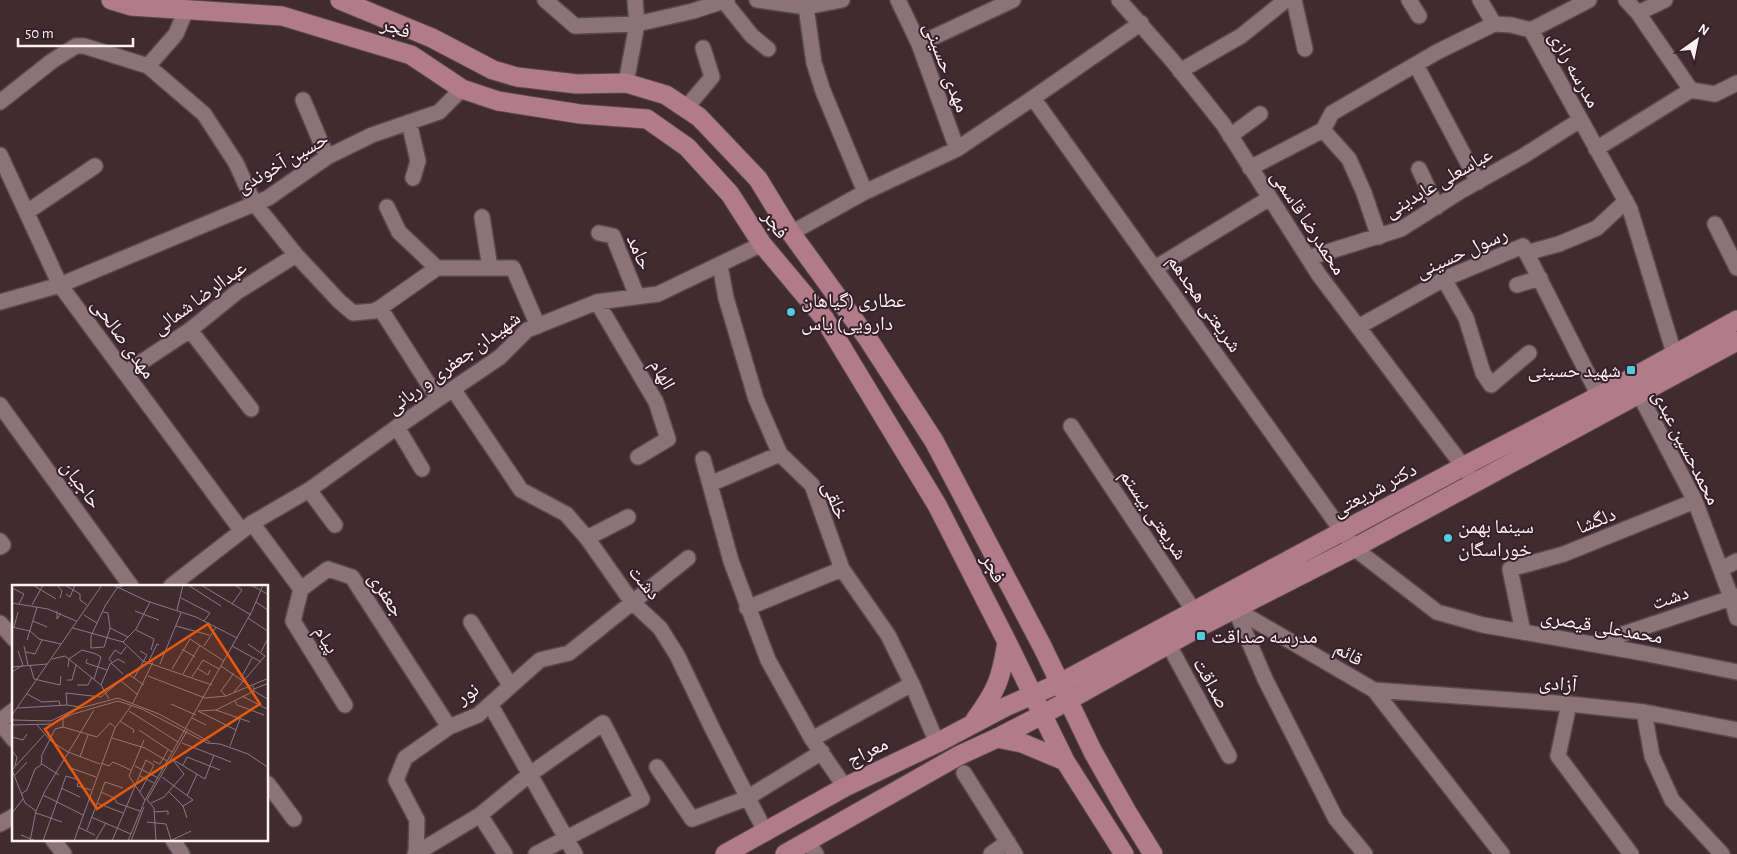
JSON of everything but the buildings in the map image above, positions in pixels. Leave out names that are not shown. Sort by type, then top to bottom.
[{"type":"main road","name":"فجر","points":[[111,0],[130,6],[282,16],[411,55],[462,88],[498,101],[580,114],[646,119],[687,147],[730,194],[762,244],[824,318],[937,504],[1065,761],[1124,854]]},
{"type":"main road","points":[[340,0],[432,38],[493,70],[516,77],[577,84],[626,83],[666,95],[698,117],[758,179],[791,232],[868,339],[934,441],[1050,663],[1093,752],[1153,854]]},
{"type":"main road","points":[[762,244],[791,232]]},
{"type":"main road","name":"دکتر شریعتی","points":[[1678,363],[1737,320]]},
{"type":"main road","name":"دکتر شریعتی","points":[[1231,602],[1343,532],[1469,474],[1678,363],[1737,341]]},
{"type":"main road","name":"دکتر شریعتی","points":[[1042,715],[1068,701],[1164,638],[1199,618],[1354,548],[1469,474]]},
{"type":"main road","name":"دکتر شریعتی","points":[[1032,696],[1060,684],[1081,672],[1164,638]]},
{"type":"main road","points":[[972,724],[996,689],[1003,670],[1007,642]]},
{"type":"main road","points":[[1050,663],[1063,671],[1081,672]]},
{"type":"main road","name":"معراج","points":[[725,854],[845,787],[937,743],[1005,707],[1032,696]]},
{"type":"main road","points":[[785,854],[809,850],[958,756],[1042,715]]},
{"type":"main road","points":[[997,738],[1022,744],[1065,761]]},
{"type":"street","points":[[367,0],[384,17]]},
{"type":"street","points":[[545,0],[575,26],[637,24],[725,0],[752,36],[768,49]]},
{"type":"street","points":[[626,83],[637,24],[635,0]]},
{"type":"street","points":[[757,0],[806,7],[842,0]]},
{"type":"street","name":"مهدی حسینی","points":[[898,0],[919,44],[957,149]]},
{"type":"street","points":[[919,44],[1013,0]]},
{"type":"street","name":"محمدرضا قاسمی","points":[[1119,0],[1141,23],[1223,124],[1319,275],[1469,474]]},
{"type":"street","points":[[1180,71],[1241,36],[1286,0]]},
{"type":"street","points":[[1294,0],[1305,49]]},
{"type":"street","points":[[1409,0],[1419,16]]},
{"type":"street","points":[[1250,168],[1323,130],[1332,113],[1437,52],[1494,24],[1480,0]]},
{"type":"street","points":[[1530,30],[1588,0]]},
{"type":"street","points":[[1626,0],[1638,13],[1691,90]]},
{"type":"street","points":[[1638,13],[1665,0]]},
{"type":"street","points":[[806,7],[814,63],[823,91],[865,192]]},
{"type":"street","points":[[148,66],[176,34],[186,10]]},
{"type":"street","points":[[791,232],[865,192],[957,149],[1141,23]]},
{"type":"street","name":"مدرسه رازی","points":[[1494,24],[1511,25],[1530,30],[1630,208],[1678,363]]},
{"type":"street","points":[[0,102],[76,46],[84,46],[148,66],[204,114],[236,163],[254,203],[296,255],[353,312],[374,311],[380,308],[437,268],[513,268],[538,326]]},
{"type":"street","points":[[686,108],[712,77],[703,48]]},
{"type":"street","points":[[1416,65],[1478,182]]},
{"type":"street","points":[[1596,149],[1691,90],[1716,94],[1737,84]]},
{"type":"street","name":"حسین آخوندی","points":[[0,302],[60,286],[268,198],[327,157],[372,135],[439,112],[462,88]]},
{"type":"street","name":"شریعتی هجدهم","points":[[1034,98],[1354,548],[1437,612],[1483,625],[1523,632]]},
{"type":"street","points":[[303,100],[327,157]]},
{"type":"street","points":[[1230,136],[1260,114]]},
{"type":"street","name":"عباسعلی عابدینی","points":[[1308,258],[1401,230],[1580,120]]},
{"type":"street","points":[[410,122],[418,161],[413,178]]},
{"type":"street","points":[[1323,130],[1349,159],[1364,193],[1379,237]]},
{"type":"street","name":"مهدی صالحی","points":[[0,155],[60,286],[125,373],[247,526]]},
{"type":"street","points":[[27,212],[95,166]]},
{"type":"street","points":[[1419,169],[1437,207]]},
{"type":"street","points":[[1155,268],[1270,198]]},
{"type":"street","points":[[1526,253],[1559,244],[1597,228],[1626,201]]},
{"type":"street","points":[[387,207],[398,232],[437,268]]},
{"type":"street","points":[[482,216],[490,268]]},
{"type":"street","points":[[1715,224],[1737,268]]},
{"type":"street","name":"حامد","points":[[599,233],[613,236],[637,296]]},
{"type":"street","name":"شهیدان جعفری و ربانی","points":[[173,585],[247,526],[309,490],[396,427],[500,357],[527,330],[597,302],[658,294],[762,244]]},
{"type":"street","name":"رسول حسینی","points":[[1358,327],[1444,279],[1523,246],[1604,403]]},
{"type":"street","name":"عبدالرضا شمالی","points":[[125,373],[190,330],[237,292],[296,255]]},
{"type":"street","name":"خلقی","points":[[720,265],[726,298],[756,399],[780,454],[812,485],[842,569],[888,635],[912,684],[937,743]]},
{"type":"street","points":[[1517,285],[1540,278]]},
{"type":"street","points":[[1444,279],[1466,318],[1483,373],[1491,385],[1528,353]]},
{"type":"street","name":"الهام","points":[[597,302],[656,402],[668,439],[638,457]]},
{"type":"street","points":[[380,308],[438,399]]},
{"type":"street","points":[[190,330],[251,409]]},
{"type":"street","name":"محمدحسین عبدی","points":[[1635,386],[1695,501],[1721,569],[1734,596],[1737,618]]},
{"type":"street","name":"دشت","points":[[453,389],[521,490],[566,514],[586,538],[632,602],[660,628],[677,655],[747,798],[766,832]]},
{"type":"street","name":"حاجیان","points":[[0,405],[130,585]]},
{"type":"street","name":"شریعتی بیستم","points":[[1071,426],[1199,618]]},
{"type":"street","points":[[396,427],[422,469]]},
{"type":"street","points":[[710,484],[780,454]]},
{"type":"street","points":[[703,459],[731,561],[768,660],[812,739],[845,787]]},
{"type":"street","points":[[309,490],[336,525]]},
{"type":"street","name":"دلگشا","points":[[1510,569],[1564,554],[1695,501]]},
{"type":"street","points":[[586,538],[628,517]]},
{"type":"street","points":[[247,526],[301,589]]},
{"type":"street","points":[[0,541],[3,545],[0,547]]},
{"type":"street","name":"نور","points":[[416,854],[417,820],[396,780],[405,758],[449,727],[478,715],[540,660],[569,653],[688,558]]},
{"type":"street","points":[[1721,569],[1737,561]]},
{"type":"street","name":"جعفری","points":[[301,589],[328,569],[352,577],[449,727]]},
{"type":"street","points":[[747,608],[842,569]]},
{"type":"street","name":"محمدعلی قیصری","points":[[1510,569],[1523,632],[1737,672]]},
{"type":"street","name":"پیام","points":[[301,589],[293,620],[345,706]]},
{"type":"street","name":"دشت","points":[[1594,644],[1734,596]]},
{"type":"street","points":[[1231,602],[1265,679],[1336,819],[1364,854]]},
{"type":"street","name":"قائم","points":[[1231,602],[1374,690],[1502,854]]},
{"type":"street","points":[[471,622],[510,685]]},
{"type":"street","name":"صداقت","points":[[1164,638],[1229,756]]},
{"type":"street","points":[[812,739],[912,684]]},
{"type":"street","name":"آزادی","points":[[1374,690],[1569,704],[1644,712],[1737,730]]},
{"type":"street","points":[[490,704],[575,854]]},
{"type":"street","points":[[1569,704],[1558,756],[1631,854]]},
{"type":"street","points":[[12,712],[0,722],[12,737]]},
{"type":"street","points":[[1644,712],[1652,756],[1672,800],[1722,854]]},
{"type":"street","points":[[416,854],[480,815],[530,774],[603,723],[642,799],[536,854]]},
{"type":"street","points":[[657,767],[692,819],[747,798],[822,752]]},
{"type":"street","points":[[964,773],[1012,848],[991,854]]},
{"type":"street","points":[[269,785],[294,819]]},
{"type":"street","points":[[480,815],[505,854]]},
{"type":"street","points":[[0,824],[12,817]]},
{"type":"street","points":[[55,842],[64,854]]},
{"type":"street","points":[[174,842],[182,854]]},
{"type":"place","name":"عطاری (گیاهان دارویی) یاس","points":[[791,312]]},
{"type":"place","name":"شهید حسینی","points":[[1631,370]]},
{"type":"place","name":"سینما بهمن خوراسگان","points":[[1448,538]]},
{"type":"place","name":"مدرسه صداقت","points":[[1201,636]]}]
